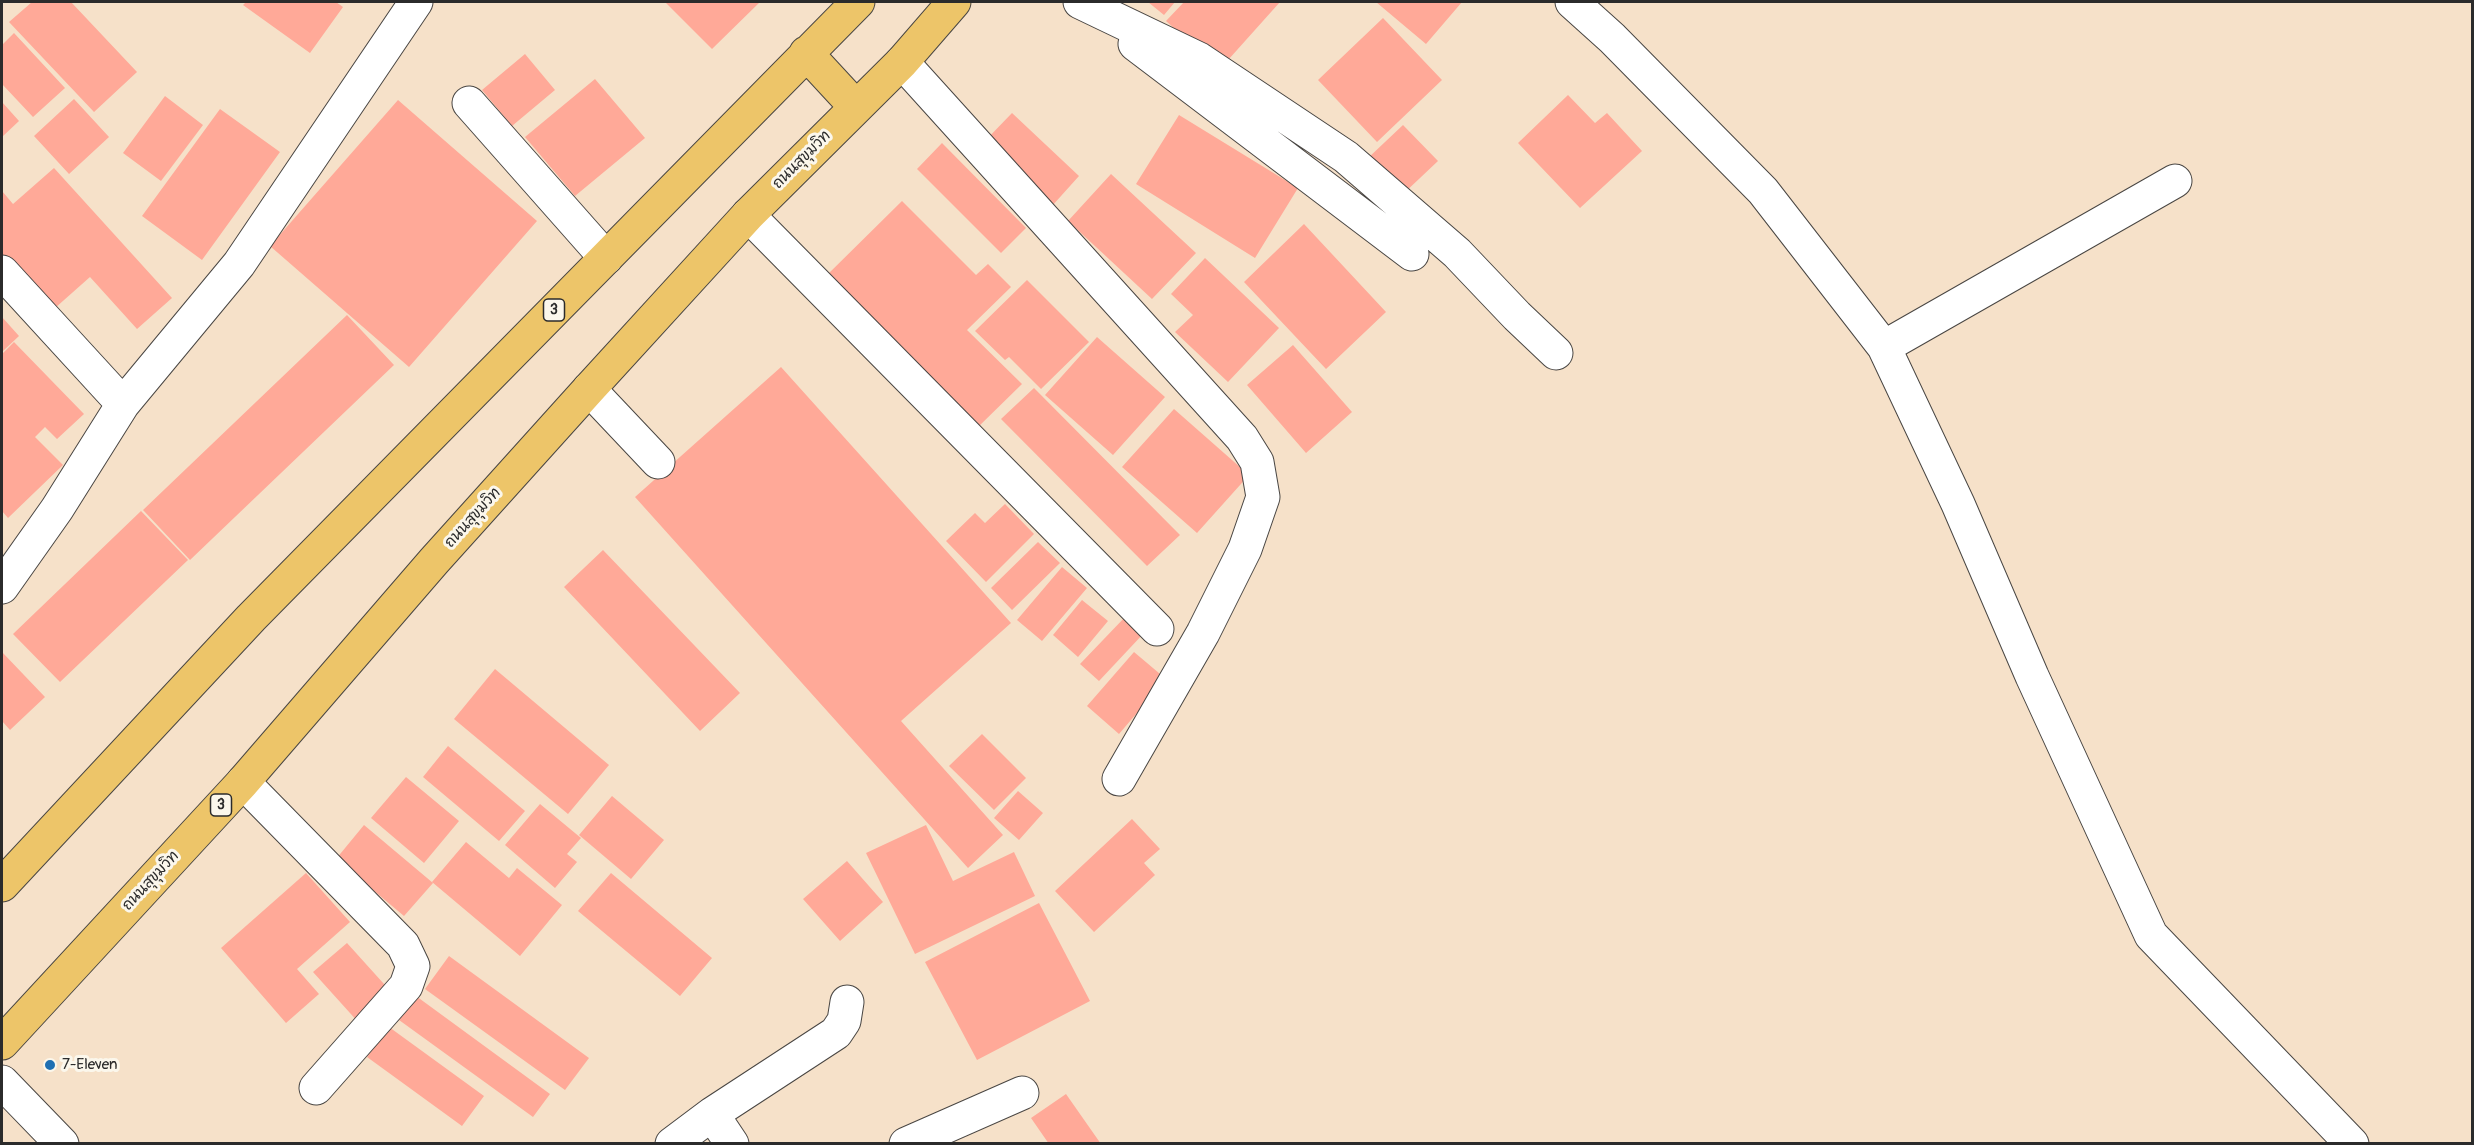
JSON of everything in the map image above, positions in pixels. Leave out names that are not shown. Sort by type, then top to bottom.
[{"type":"main road","name":"3","points":[[2,885],[251,618],[858,2]]},
{"type":"main road","name":"ถนนสุขุมวิท","points":[[2,1043],[243,782],[434,561],[748,215],[855,106],[902,62],[954,2]]},
{"type":"main road","points":[[806,53],[855,106]]},
{"type":"street","points":[[1080,2],[1412,254]]},
{"type":"street","points":[[1080,2],[1199,59],[1346,157],[1457,253],[1517,316],[1556,352]]},
{"type":"street","points":[[1572,2],[1612,38],[1763,192],[1884,347],[1958,504],[2032,676],[2151,935],[2352,1143]]},
{"type":"street","points":[[4,575],[57,509],[123,404],[239,264],[403,6]]},
{"type":"street","points":[[902,62],[1242,438],[1257,462],[1263,497],[1245,549],[1203,633],[1119,779]]},
{"type":"street","points":[[469,103],[606,258]]},
{"type":"street","points":[[1884,347],[2175,182]]},
{"type":"street","points":[[748,215],[1156,629]]},
{"type":"street","points":[[2,272],[123,404]]},
{"type":"street","points":[[589,389],[658,462]]},
{"type":"street","points":[[243,782],[403,945],[414,966],[406,986],[316,1088]]},
{"type":"street","points":[[672,1143],[712,1114],[836,1033],[844,1021],[847,1002]]},
{"type":"street","points":[[2,1082],[62,1143]]},
{"type":"street","points":[[906,1143],[1022,1094]]},
{"type":"street","points":[[712,1114],[732,1143]]},
{"type":"building","points":[[32,2],[71,2],[137,72],[94,112],[9,22]]},
{"type":"building","points":[[246,2],[336,2],[343,7],[310,53],[243,5]]},
{"type":"building","points":[[665,2],[760,2],[712,49]]},
{"type":"building","points":[[1148,2],[1175,2],[1164,15]]},
{"type":"building","points":[[1184,2],[1280,2],[1220,69],[1166,21]]},
{"type":"building","points":[[1376,2],[1462,2],[1426,44]]},
{"type":"building","points":[[1383,18],[1442,80],[1377,142],[1318,80]]},
{"type":"building","points":[[14,33],[65,88],[33,117],[2,84],[2,45]]},
{"type":"building","points":[[525,54],[555,90],[512,126],[482,90]]},
{"type":"building","points":[[595,79],[645,138],[575,196],[525,137]]},
{"type":"building","points":[[1568,95],[1595,123],[1607,113],[1642,151],[1580,208],[1518,143]]},
{"type":"building","points":[[165,96],[203,125],[161,181],[123,153]]},
{"type":"building","points":[[74,99],[109,137],[69,174],[34,136]]},
{"type":"building","points":[[398,100],[537,221],[409,367],[270,246]]},
{"type":"building","points":[[2,102],[19,121],[2,137]]},
{"type":"building","points":[[220,109],[280,152],[202,260],[142,216]]},
{"type":"building","points":[[1012,113],[1079,176],[1052,206],[984,142]]},
{"type":"building","points":[[1179,115],[1298,188],[1255,258],[1136,184]]},
{"type":"building","points":[[1403,125],[1438,161],[1402,195],[1367,159]]},
{"type":"building","points":[[942,143],[1026,228],[1001,253],[917,169]]},
{"type":"building","points":[[54,168],[172,298],[137,329],[90,277],[46,316],[2,266],[2,191],[13,204]]},
{"type":"building","points":[[1111,174],[1196,253],[1152,299],[1068,221]]},
{"type":"building","points":[[902,201],[976,275],[988,264],[1011,287],[967,330],[1022,384],[975,430],[824,278]]},
{"type":"building","points":[[1304,224],[1386,312],[1326,369],[1244,282]]},
{"type":"building","points":[[1205,258],[1279,328],[1228,382],[1175,332],[1193,315],[1171,294]]},
{"type":"building","points":[[1027,280],[1089,342],[1041,389],[1009,357],[1005,360],[975,331]]},
{"type":"building","points":[[347,315],[394,365],[190,560],[143,510]]},
{"type":"building","points":[[2,317],[19,336],[2,352]]},
{"type":"building","points":[[1097,337],[1165,397],[1113,455],[1045,395]]},
{"type":"building","points":[[14,342],[84,414],[57,439],[45,427],[35,437],[63,465],[8,518],[2,511],[2,354]]},
{"type":"building","points":[[1293,345],[1352,412],[1306,453],[1247,385]]},
{"type":"building","points":[[781,367],[1011,623],[901,721],[1003,835],[968,868],[635,497]]},
{"type":"building","points":[[1034,388],[1180,535],[1147,566],[1001,419]]},
{"type":"building","points":[[1174,409],[1249,475],[1197,533],[1122,467]]},
{"type":"building","points":[[1005,504],[1034,534],[986,582],[946,541],[975,513],[985,523]]},
{"type":"building","points":[[141,511],[188,560],[60,682],[13,634]]},
{"type":"building","points":[[1038,542],[1060,563],[1012,610],[991,588]]},
{"type":"building","points":[[603,550],[740,693],[700,731],[564,587]]},
{"type":"building","points":[[1062,567],[1087,588],[1042,641],[1017,620]]},
{"type":"building","points":[[1082,600],[1108,621],[1078,657],[1053,635]]},
{"type":"building","points":[[1126,616],[1144,633],[1099,681],[1080,664]]},
{"type":"building","points":[[2,652],[45,697],[10,730],[2,721]]},
{"type":"building","points":[[1134,652],[1166,679],[1119,734],[1087,706]]},
{"type":"building","points":[[495,669],[609,765],[568,814],[454,719]]},
{"type":"building","points":[[982,734],[1026,778],[994,810],[949,766]]},
{"type":"building","points":[[448,746],[525,811],[499,841],[423,777]]},
{"type":"building","points":[[406,777],[459,821],[424,863],[371,818]]},
{"type":"building","points":[[1018,791],[1043,813],[1019,840],[994,818]]},
{"type":"building","points":[[612,796],[664,840],[631,879],[579,835]]},
{"type":"building","points":[[540,804],[581,838],[567,854],[577,862],[555,888],[505,845]]},
{"type":"building","points":[[1132,819],[1160,849],[1144,863],[1155,875],[1094,932],[1055,891]]},
{"type":"building","points":[[364,825],[433,883],[404,916],[336,859]]},
{"type":"building","points":[[926,825],[953,881],[1014,852],[1035,896],[915,954],[866,853]]},
{"type":"building","points":[[466,842],[509,878],[517,868],[562,905],[520,956],[432,882]]},
{"type":"building","points":[[847,861],[883,902],[840,941],[803,899]]},
{"type":"building","points":[[306,873],[350,922],[297,969],[319,994],[286,1023],[221,948]]},
{"type":"building","points":[[611,873],[712,958],[680,996],[578,911]]},
{"type":"building","points":[[1039,903],[1090,1001],[977,1060],[925,962]]},
{"type":"building","points":[[347,943],[393,994],[359,1023],[313,972]]},
{"type":"building","points":[[449,956],[589,1058],[565,1090],[425,989]]},
{"type":"building","points":[[416,996],[550,1094],[533,1117],[399,1020]]},
{"type":"building","points":[[389,1027],[484,1096],[462,1126],[367,1057]]},
{"type":"building","points":[[1066,1094],[1101,1144],[1049,1144],[1031,1118]]},
{"type":"place","name":"7-Eleven","points":[[50,1065]]}]
